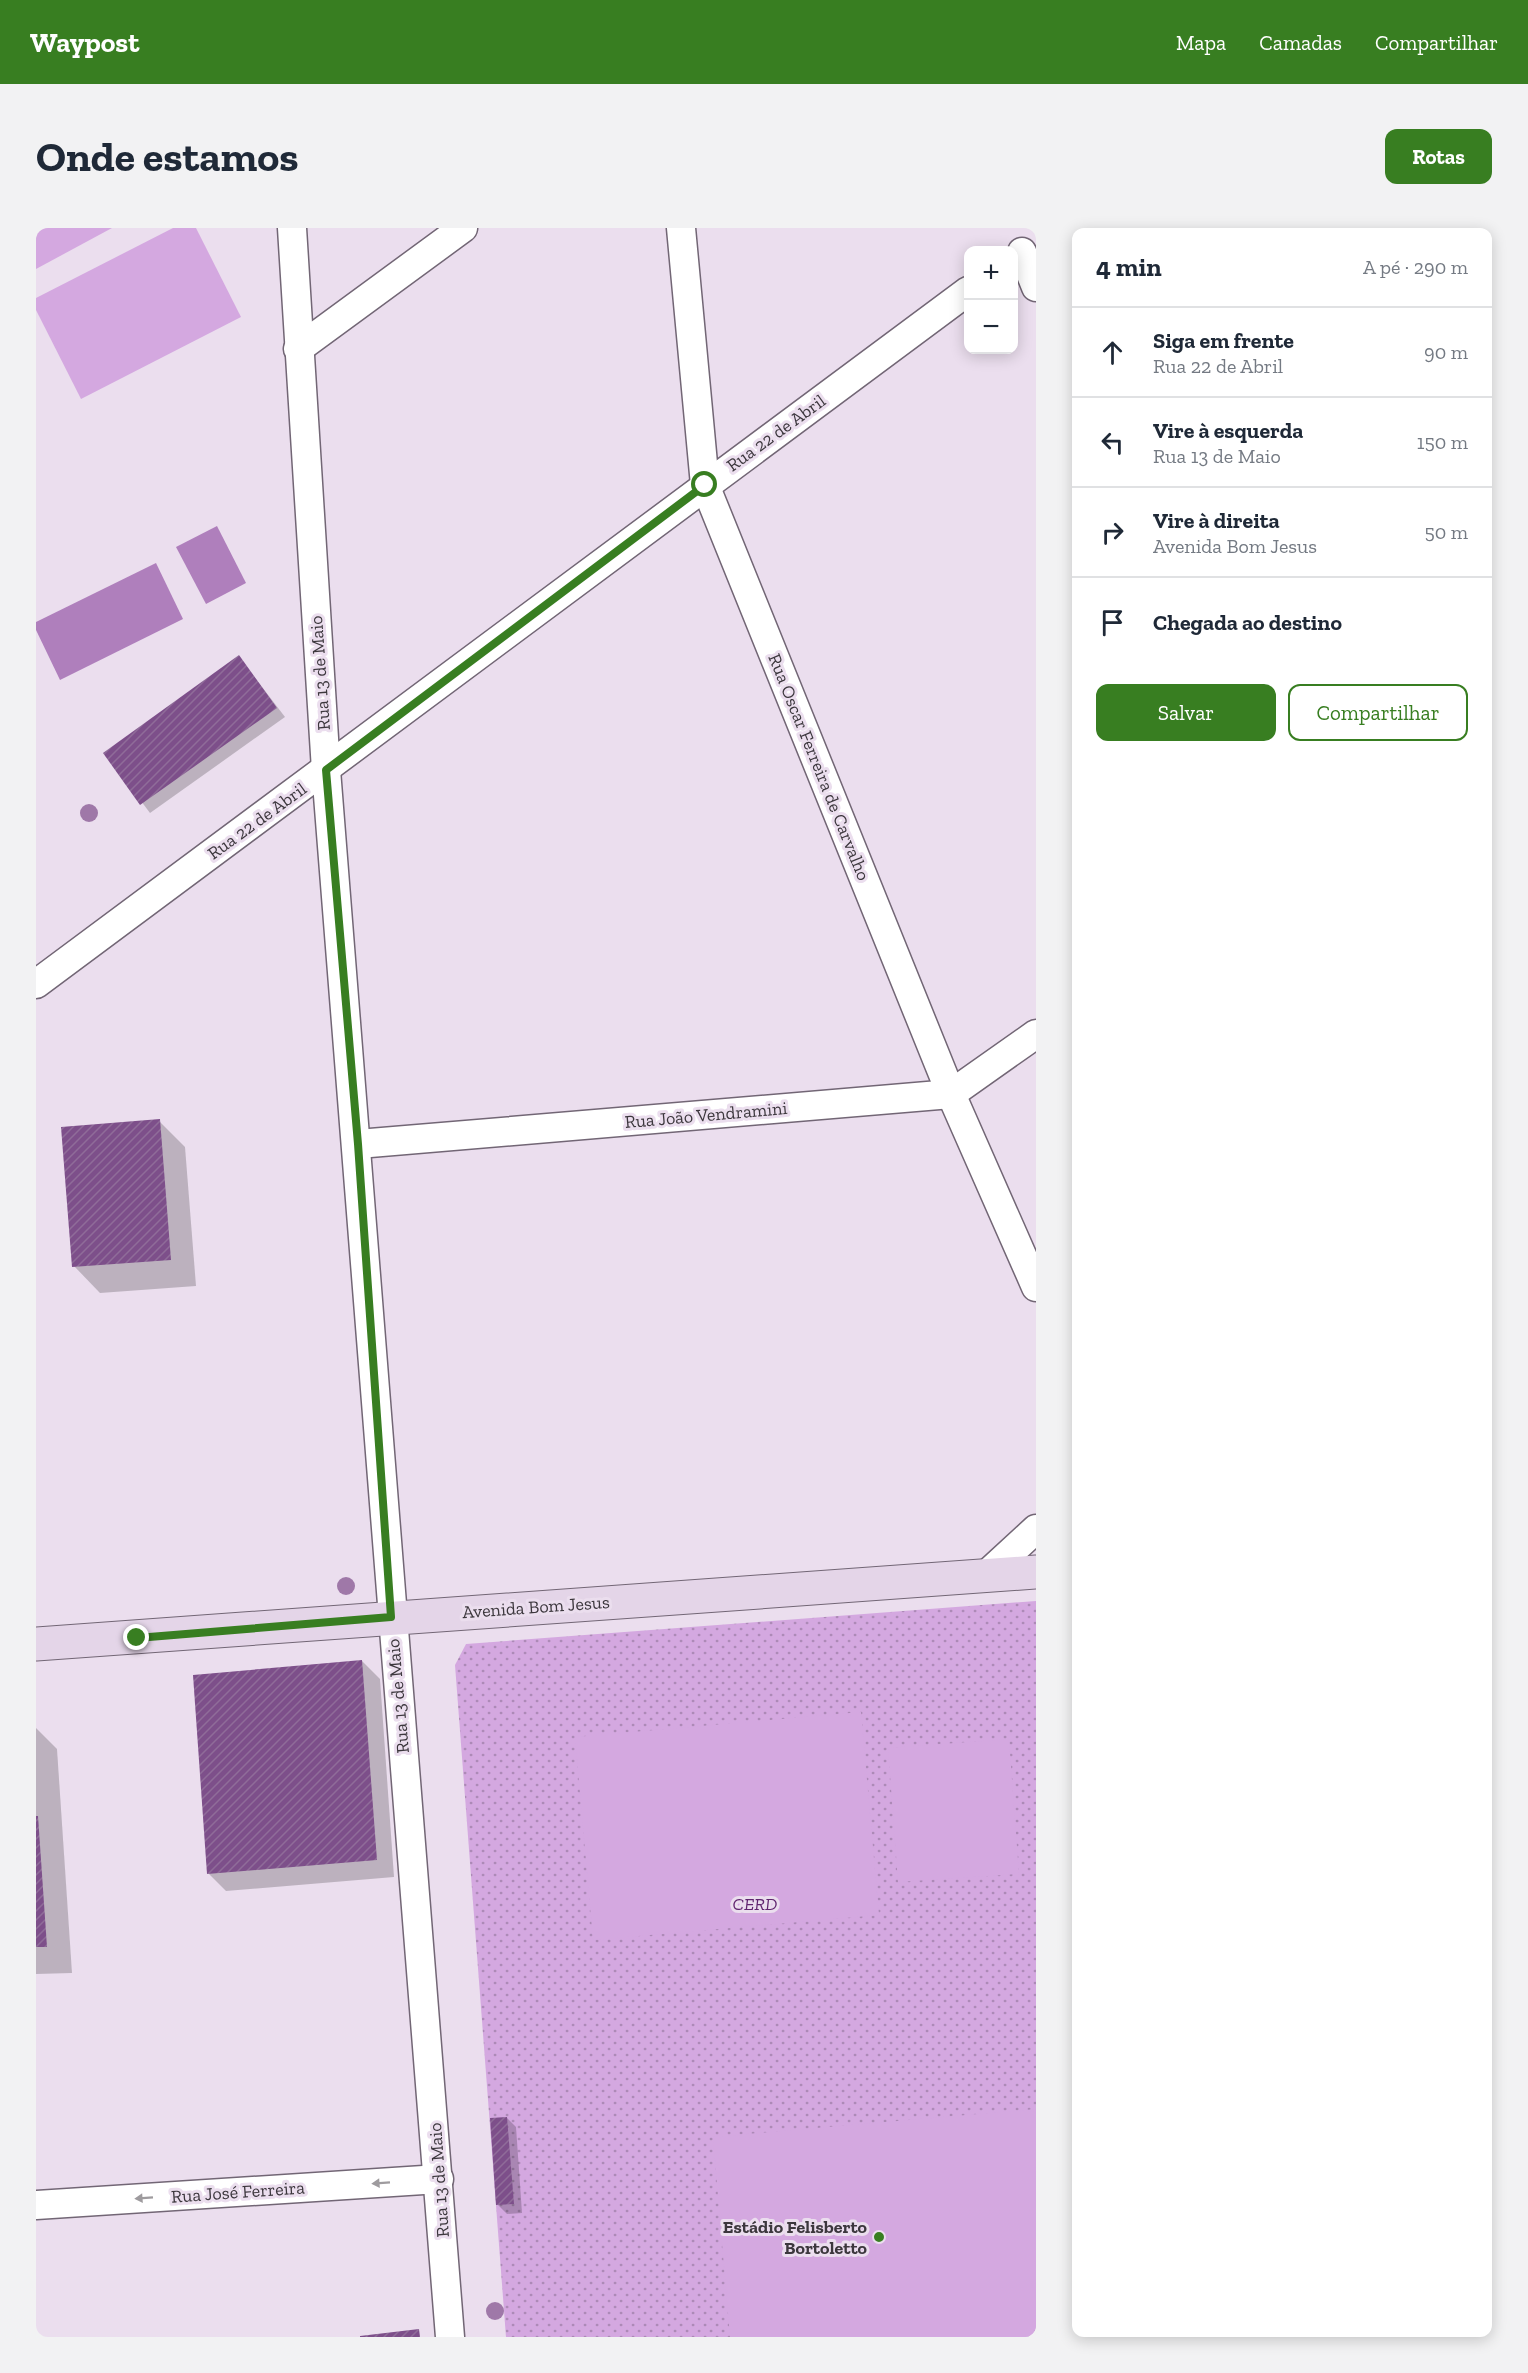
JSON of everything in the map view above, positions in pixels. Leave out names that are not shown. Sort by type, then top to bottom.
[{"type":"street","name":"Rua 13 de Maio","points":[[292,228],[326,770],[358,1144],[391,1617],[439,2179],[450,2337]]},
{"type":"street","points":[[298,350],[463,228]]},
{"type":"street","name":"Rua Oscar Ferreira de Carvalho","points":[[681,228],[705,485],[951,1094],[1036,1287]]},
{"type":"street","points":[[1024,251],[1036,287]]},
{"type":"street","name":"Rua 22 de Abril","points":[[36,984],[964,295]]},
{"type":"street","points":[[951,1094],[1036,1034]]},
{"type":"street","name":"Rua João Vendramini","points":[[358,1144],[951,1094]]},
{"type":"street","points":[[986,1575],[1036,1529]]},
{"type":"street","name":"Avenida Bom Jesus","points":[[36,1644],[1036,1572]]},
{"type":"street","name":"Rua José Ferreira","points":[[36,2205],[439,2179]]},
{"type":"green space","points":[[36,228],[112,228],[36,269]]},
{"type":"green space","points":[[173,228],[196,228],[241,317],[81,399],[36,310],[36,298]]},
{"type":"green space","name":"CERD","points":[[1036,1601],[1036,2337],[506,2337],[455,1665],[466,1644]]},
{"type":"green space","points":[[861,1712],[879,1915],[593,1940],[575,1737]]},
{"type":"green space","points":[[1009,1739],[1019,1874],[898,1882],[888,1748]]},
{"type":"green space","name":"Estádio Felisberto Bortoletto","points":[[1036,2109],[1036,2337],[730,2337],[713,2137]]},
{"type":"shaded area","points":[[217,526],[246,583],[206,604],[176,547]]},
{"type":"shaded area","points":[[156,563],[183,619],[60,680],[36,630],[36,622]]},
{"type":"building","points":[[239,655],[277,708],[140,805],[103,753]]},
{"type":"building","points":[[160,1119],[171,1260],[72,1267],[61,1127]]},
{"type":"building","points":[[362,1660],[377,1860],[207,1874],[193,1675]]},
{"type":"building","points":[[36,1816],[38,1816],[47,1947],[36,1947]]},
{"type":"building","points":[[507,2117],[514,2204],[496,2205],[490,2118]]},
{"type":"building","points":[[419,2329],[420,2337],[360,2337],[360,2336]]},
{"type":"place","name":"Estádio Felisberto Bortoletto","points":[[879,2237]]},
{"type":"route","points":[[137,1638],[391,1617],[358,1144],[326,770],[705,485]]}]
